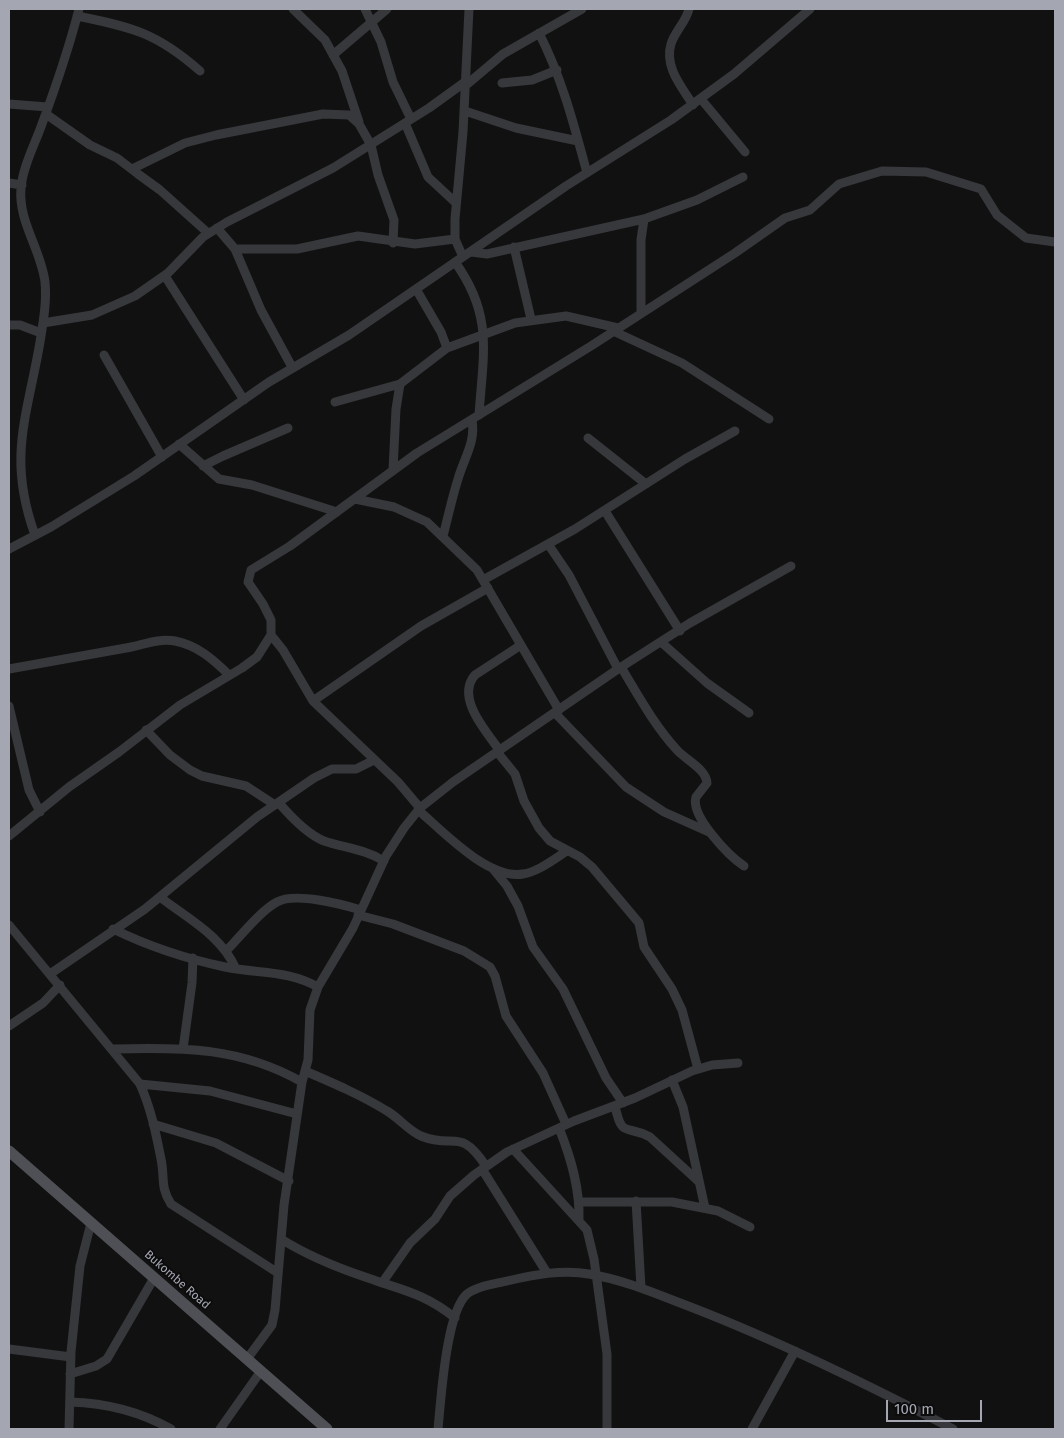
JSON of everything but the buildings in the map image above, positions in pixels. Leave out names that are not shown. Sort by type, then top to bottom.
[{"type":"main road","name":"Bukombe Road","points":[[9,1151],[327,1429]]},
{"type":"street","points":[[292,9],[325,40],[342,71],[359,124],[371,145],[378,176],[394,220],[393,243]]},
{"type":"street","points":[[365,9],[381,42],[393,82],[428,177],[456,203]]},
{"type":"street","points":[[333,55],[387,9]]},
{"type":"street","points":[[443,536],[458,478],[472,443],[484,334],[476,296],[459,260],[455,239],[456,203],[465,111],[469,9]]},
{"type":"street","points":[[43,323],[92,315],[135,296],[164,276],[208,234],[217,228],[333,168],[465,84],[503,54],[568,13],[582,9]]},
{"type":"street","points":[[689,9],[671,44],[669,56],[671,69],[693,106]]},
{"type":"street","points":[[9,549],[162,457],[292,367],[349,334],[587,174],[693,106],[734,74],[810,9]]},
{"type":"street","points":[[35,535],[22,489],[20,457],[27,403],[43,323],[45,282],[23,216],[22,185],[78,13],[138,30],[176,50],[200,71]]},
{"type":"street","points":[[539,33],[557,70],[587,174]]},
{"type":"street","points":[[502,83],[532,80],[557,70]]},
{"type":"street","points":[[701,99],[745,152]]},
{"type":"street","points":[[9,104],[47,110],[90,145],[117,158],[160,190],[208,234]]},
{"type":"street","points":[[465,111],[516,128],[578,141]]},
{"type":"street","points":[[132,169],[185,143],[322,114],[349,115],[359,124]]},
{"type":"street","points":[[567,850],[525,874],[494,869],[476,859],[419,809],[398,782],[313,701],[283,650],[271,635],[270,620],[263,604],[249,586],[249,574],[393,470],[736,253],[785,218],[810,210],[839,184],[882,171],[926,172],[981,189],[997,215],[1026,238],[1055,242]]},
{"type":"street","points":[[471,252],[487,254],[644,219],[697,200],[743,177]]},
{"type":"street","points":[[9,183],[22,185]]},
{"type":"street","points":[[641,313],[644,219]]},
{"type":"street","points":[[217,228],[235,249],[261,310],[292,367]]},
{"type":"street","points":[[235,249],[297,250],[358,236],[393,243],[415,244],[455,239]]},
{"type":"street","points":[[514,247],[532,320]]},
{"type":"street","points":[[164,276],[244,400]]},
{"type":"street","points":[[416,289],[441,332],[447,348]]},
{"type":"street","points":[[335,402],[400,384],[447,348],[515,322],[566,316],[615,330],[682,363],[769,419]]},
{"type":"street","points":[[9,325],[20,325],[41,333]]},
{"type":"street","points":[[104,355],[162,457]]},
{"type":"street","points":[[393,470],[396,409],[400,384]]},
{"type":"street","points":[[203,466],[288,428]]},
{"type":"street","points":[[313,701],[421,626],[548,544],[605,511],[700,450],[735,431]]},
{"type":"street","points":[[588,438],[646,484]]},
{"type":"street","points":[[180,444],[219,479],[271,491],[337,512]]},
{"type":"street","points":[[355,499],[394,507],[427,522],[443,536],[477,570],[522,644],[557,711],[626,787],[664,812],[711,833]]},
{"type":"street","points":[[605,511],[680,631]]},
{"type":"street","points":[[548,544],[569,575],[619,668],[659,729],[689,762],[704,773],[707,783],[695,801],[711,833],[725,851],[744,866]]},
{"type":"street","points":[[247,1359],[272,1324],[297,1114],[308,1060],[310,1010],[318,987],[360,913],[384,861],[419,809],[619,668],[690,623],[791,566]]},
{"type":"street","points":[[9,836],[68,787],[119,752],[180,705],[257,657],[271,635]]},
{"type":"street","points":[[9,669],[129,648],[157,640],[175,641],[189,645],[208,656],[229,675]]},
{"type":"street","points":[[661,642],[707,683],[748,713]]},
{"type":"street","points":[[522,644],[470,680],[468,690],[471,705],[499,752],[515,774],[518,790],[539,828],[550,841],[580,857],[592,867],[634,917],[638,924],[644,947],[672,988],[682,1010],[698,1069]]},
{"type":"street","points":[[9,706],[30,790],[40,812]]},
{"type":"street","points":[[146,730],[170,755],[190,770],[202,776],[246,786],[277,804],[314,836],[324,841],[365,851],[384,861]]},
{"type":"street","points":[[50,974],[160,897],[257,817],[324,772],[332,769],[356,769],[374,760]]},
{"type":"street","points":[[494,869],[507,886],[518,906],[533,947],[563,988],[619,1104],[622,1128],[625,1131],[640,1132],[650,1137],[698,1181]]},
{"type":"street","points":[[160,897],[213,936],[226,951],[236,968]]},
{"type":"street","points":[[226,951],[269,908],[283,900],[310,900],[393,924],[464,952],[490,967],[495,976],[506,1016],[543,1072],[563,1126],[579,1202],[579,1220]]},
{"type":"street","points":[[9,925],[140,1084],[148,1102],[162,1161],[164,1193],[171,1204],[278,1273]]},
{"type":"street","points":[[113,930],[145,943],[192,958],[236,968],[286,974],[305,980],[318,987]]},
{"type":"street","points":[[183,1049],[192,982],[192,958]]},
{"type":"street","points":[[9,1026],[42,1002],[60,985]]},
{"type":"street","points":[[113,1049],[183,1049],[226,1052],[249,1058],[280,1070],[302,1082]]},
{"type":"street","points":[[382,1283],[410,1243],[435,1219],[450,1196],[484,1167],[513,1149],[698,1069],[738,1063]]},
{"type":"street","points":[[305,1071],[359,1095],[394,1115],[420,1136],[439,1140],[459,1140],[471,1146],[547,1273]]},
{"type":"street","points":[[672,1080],[683,1107],[705,1208]]},
{"type":"street","points":[[140,1084],[210,1091],[297,1114]]},
{"type":"street","points":[[153,1124],[216,1143],[289,1181]]},
{"type":"street","points":[[513,1149],[587,1230],[594,1259],[607,1354],[608,1429]]},
{"type":"street","points":[[636,1201],[642,1287]]},
{"type":"street","points":[[579,1202],[672,1202],[718,1211],[750,1227]]},
{"type":"street","points":[[69,1429],[71,1358],[80,1266],[91,1223]]},
{"type":"street","points":[[281,1239],[304,1253],[382,1283],[424,1296],[455,1318]]},
{"type":"street","points":[[438,1429],[446,1354],[455,1318],[467,1294],[486,1286],[547,1273],[595,1275],[642,1287],[733,1322],[795,1350],[869,1385],[953,1429]]},
{"type":"street","points":[[70,1374],[96,1366],[107,1359],[154,1278]]},
{"type":"street","points":[[9,1349],[71,1358]]},
{"type":"street","points":[[752,1429],[795,1350]]},
{"type":"street","points":[[220,1429],[261,1372]]},
{"type":"street","points":[[70,1402],[116,1407],[136,1413],[171,1429]]}]
